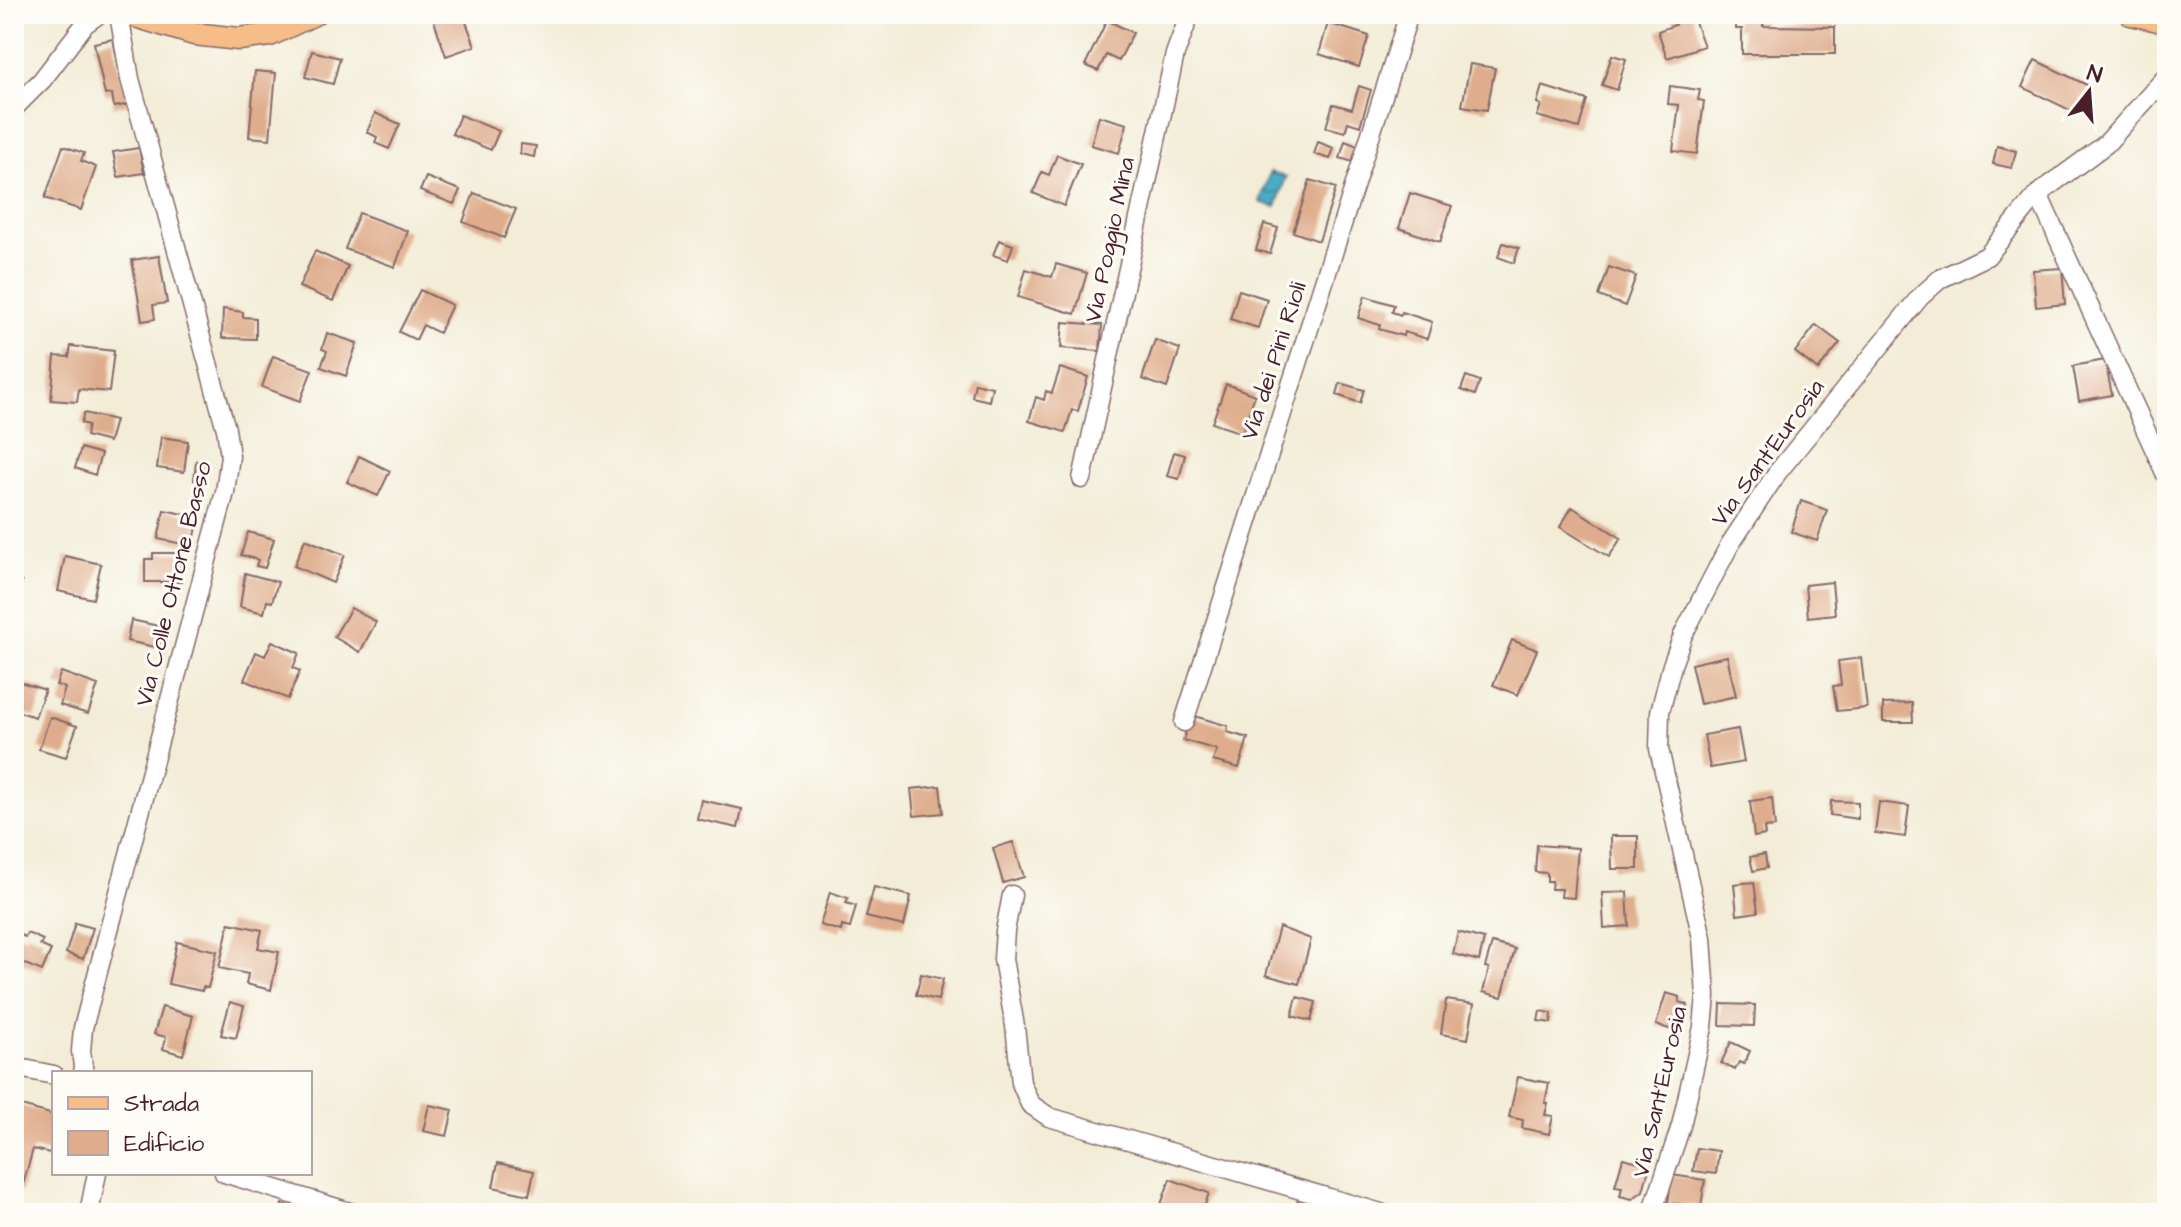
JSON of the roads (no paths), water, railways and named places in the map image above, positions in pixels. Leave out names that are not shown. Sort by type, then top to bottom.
[{"type":"main road","points":[[129,14],[151,23],[166,20],[201,36],[248,39],[270,35],[314,14]]},
{"type":"main road","points":[[2131,14],[2167,22]]},
{"type":"street","points":[[14,108],[42,80],[85,24],[99,14]]},
{"type":"street","name":"Via Colle Ottone Basso","points":[[84,1071],[83,1028],[230,466],[226,429],[130,79],[119,14]]},
{"type":"street","name":"Via Poggio Mina","points":[[1082,479],[1173,60],[1190,14]]},
{"type":"street","name":"Via dei Pini Rioli","points":[[1184,722],[1409,14]]},
{"type":"street","name":"Via Sant'Eurosia","points":[[1654,1213],[1683,1118],[1703,1027],[1706,996],[1702,938],[1659,749],[1662,703],[1675,654],[1729,546],[1777,473],[1920,297],[1940,279],[1987,256],[2038,194],[2106,144],[2167,76]]},
{"type":"street","points":[[2038,194],[2167,477]]},
{"type":"street","points":[[1012,895],[1003,959],[1022,1087],[1034,1109],[1049,1117],[1381,1213]]},
{"type":"street","points":[[14,1067],[52,1075]]},
{"type":"street","points":[[89,1213],[97,1175]]},
{"type":"street","points":[[230,1175],[353,1213]]},
{"type":"water","points":[[1270,172],[1286,177],[1276,207],[1260,202]]}]
